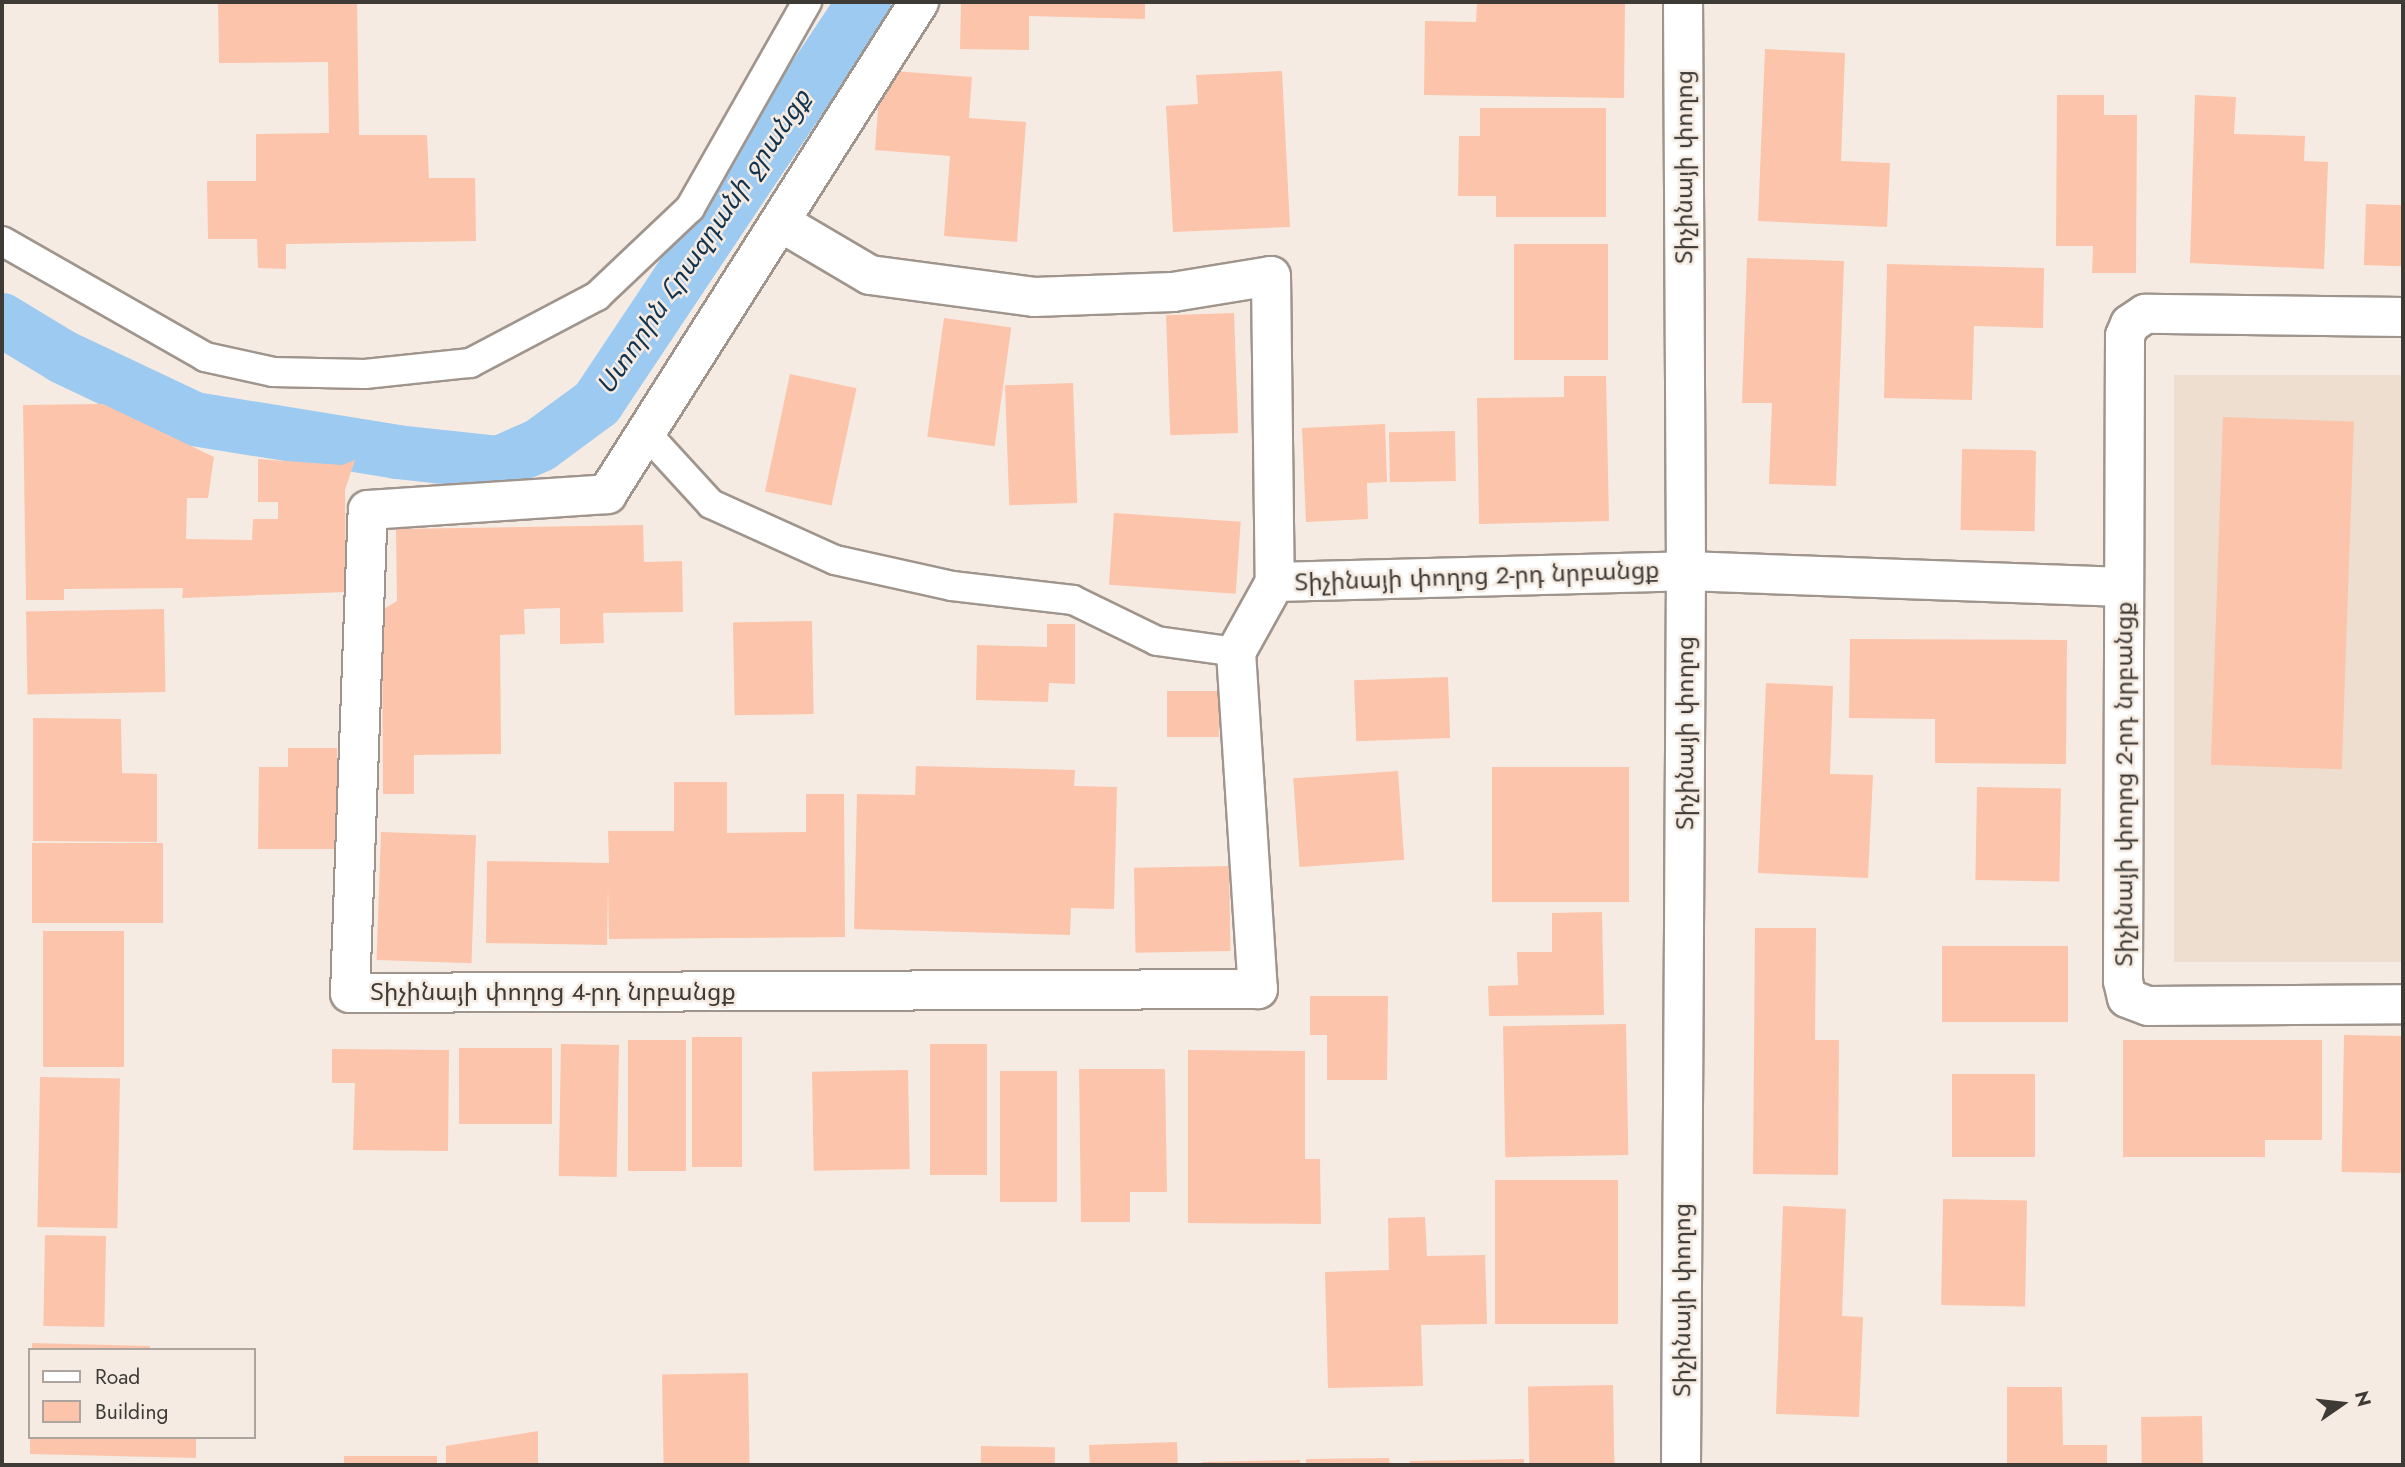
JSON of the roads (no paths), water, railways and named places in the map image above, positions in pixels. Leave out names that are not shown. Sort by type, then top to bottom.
[{"type":"street","points":[[780,222],[919,2]]},
{"type":"street","name":"Տիչինայի փողոց","points":[[1682,1465],[1686,571],[1683,2]]},
{"type":"street","name":"Տիչինայի փողոց 4-րդ նրբանցք","points":[[780,222],[607,494],[368,510],[350,993],[1258,989],[1236,652]]},
{"type":"street","name":"Տիչինայի փողոց 2-րդ նրբանցք","points":[[780,222],[870,275],[1034,297],[1173,292],[1271,276],[1275,582],[1686,571],[2124,587]]},
{"type":"street","name":"Տիչինայի փողոց 2-րդ նրբանցք","points":[[2403,317],[2145,314],[2130,324],[2125,336],[2123,981],[2127,998],[2148,1006],[2403,1004]]},
{"type":"street","points":[[1236,652],[1275,582]]},
{"type":"lane","points":[[2,241],[205,357],[273,372],[299,373],[365,374],[470,363],[597,296],[690,208],[807,2]]},
{"type":"lane","points":[[646,433],[710,504],[835,561],[952,586],[1073,600],[1157,641],[1236,652]]},
{"type":"waterway","name":"Ստորին Հրազդանի ջրանցք","points":[[2,320],[63,357],[194,419],[397,452],[499,463],[540,445],[597,403],[864,2]]}]
